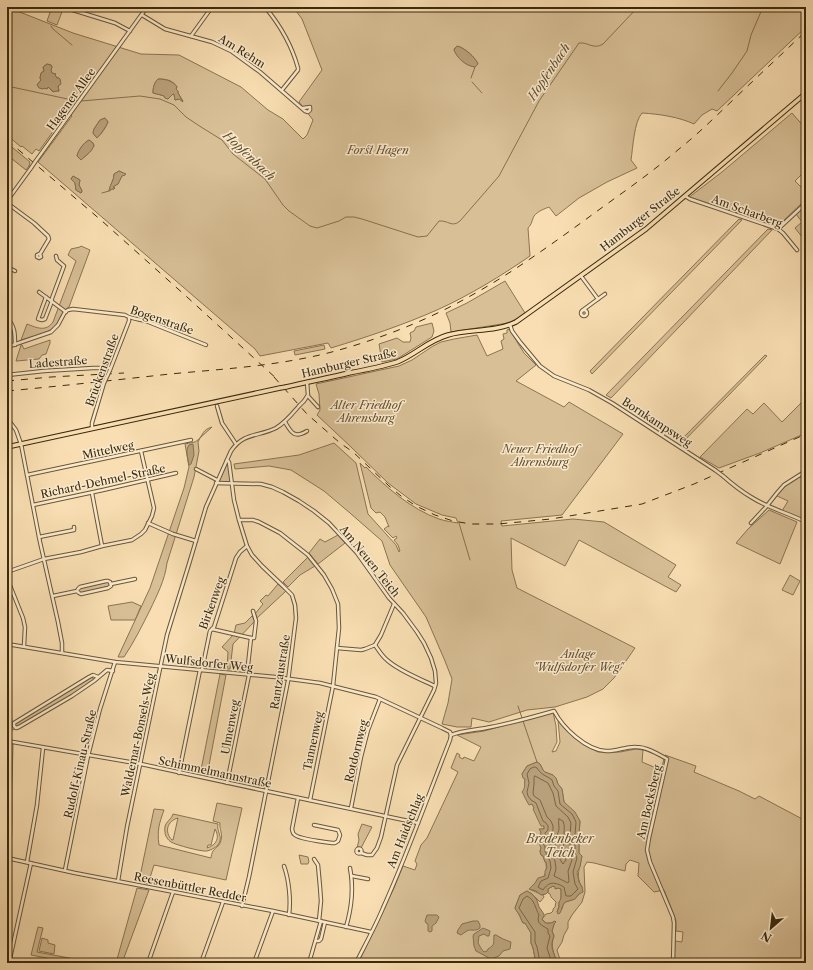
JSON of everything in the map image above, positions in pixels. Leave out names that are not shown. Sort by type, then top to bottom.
[{"type":"main road","name":"Hamburger Straße","points":[[7,447],[374,368],[409,356],[432,341],[449,335],[510,325],[520,320],[641,232],[806,93]]},
{"type":"street","points":[[63,7],[115,23],[130,32]]},
{"type":"street","points":[[77,11],[79,7]]},
{"type":"street","name":"Hagener Allee","points":[[7,202],[147,7]]},
{"type":"street","points":[[191,36],[212,7]]},
{"type":"street","points":[[265,7],[290,46],[298,68],[282,90]]},
{"type":"street","name":"Am Rehm","points":[[142,15],[165,29],[212,42],[231,51],[260,72],[303,108]]},
{"type":"street","name":"Am Scharberg","points":[[685,196],[778,229],[783,232],[797,250]]},
{"type":"street","points":[[7,202],[48,236],[49,239],[40,254]]},
{"type":"street","points":[[778,229],[806,203]]},
{"type":"street","points":[[46,297],[38,319],[43,320],[45,318],[64,266],[57,260],[56,256]]},
{"type":"street","points":[[7,267],[15,271]]},
{"type":"street","points":[[581,276],[598,299]]},
{"type":"street","points":[[7,347],[52,332],[58,326],[66,312],[39,292]]},
{"type":"street","points":[[583,310],[605,294]]},
{"type":"street","name":"Bogenstraße","points":[[66,312],[70,309],[75,309],[125,315],[129,318],[142,320],[206,345]]},
{"type":"street","points":[[7,318],[14,329],[15,345]]},
{"type":"street","name":"Brückenstraße","points":[[92,428],[92,423],[104,383],[129,318]]},
{"type":"street","name":"Bornkampsweg","points":[[510,325],[512,331],[520,342],[540,366],[554,376],[589,390],[612,402],[715,470],[751,498],[806,522]]},
{"type":"street","name":"Ladestraße","points":[[7,375],[93,368],[110,369]]},
{"type":"street","points":[[217,406],[222,423],[236,444],[244,438],[273,430],[285,422],[308,396],[309,393],[307,382]]},
{"type":"street","points":[[308,396],[318,407]]},
{"type":"street","points":[[7,418],[16,430],[21,444],[39,537],[53,596],[62,643],[62,652]]},
{"type":"street","points":[[285,422],[295,434],[306,431]]},
{"type":"street","name":"Mittelweg","points":[[27,476],[191,440]]},
{"type":"street","name":"Waldemar-Bonsels-Weg","points":[[118,881],[127,828],[167,634],[206,507],[231,451],[236,444]]},
{"type":"street","points":[[7,572],[44,559],[132,540],[141,534],[152,516],[154,508],[141,451]]},
{"type":"street","name":"Rantzaustraße","points":[[227,460],[229,462],[234,500],[247,546],[256,560],[292,595],[296,609],[288,678],[242,906]]},
{"type":"street","points":[[196,469],[217,482]]},
{"type":"street","points":[[751,523],[776,492],[806,471]]},
{"type":"street","name":"Richard-Dehmel-Straße","points":[[33,505],[176,473]]},
{"type":"street","name":"Am Neuen Teich","points":[[217,482],[232,484],[261,484],[272,487],[314,511],[339,533],[357,553],[394,604],[403,613],[424,643],[431,658],[436,677],[435,686],[396,765],[381,838],[375,852],[372,855],[361,853]]},
{"type":"street","points":[[92,493],[102,546]]},
{"type":"street","name":"Tannenweg","points":[[239,520],[253,520],[259,522],[292,541],[308,555],[324,575],[332,588],[338,604],[339,620],[333,686],[310,800]]},
{"type":"street","points":[[148,523],[172,534],[196,542]]},
{"type":"street","points":[[39,537],[74,530],[74,527]]},
{"type":"street","name":"Birkenweg","points":[[179,773],[210,631],[214,627],[236,558],[247,546]]},
{"type":"street","points":[[7,578],[23,618],[25,627],[24,646]]},
{"type":"street","points":[[77,591],[81,594],[108,588],[111,584],[135,579]]},
{"type":"street","points":[[53,596],[77,591],[80,587],[106,581],[111,584]]},
{"type":"street","points":[[337,648],[361,650],[375,645],[381,635],[394,604]]},
{"type":"street","name":"Ulmenweg","points":[[227,783],[248,674],[251,638],[254,638],[256,619],[253,611]]},
{"type":"street","points":[[212,629],[251,638]]},
{"type":"street","name":"Wulfsdorfer Weg","points":[[7,644],[115,662],[288,678],[333,686],[380,699],[448,731],[451,735]]},
{"type":"street","points":[[375,645],[384,657],[392,664],[435,686]]},
{"type":"street","name":"Rudolf-Kinau-Straße","points":[[65,870],[88,756],[100,709],[115,662]]},
{"type":"street","points":[[97,677],[92,676],[14,723],[14,726],[16,728],[19,727],[72,696],[107,670],[113,671]]},
{"type":"street","points":[[69,690],[72,696]]},
{"type":"street","name":"Rotdornweg","points":[[351,808],[368,730],[380,699]]},
{"type":"street","points":[[44,705],[47,710]]},
{"type":"street","name":"Am Bocksberg","points":[[451,735],[491,727],[554,711],[568,729],[583,742],[594,748],[606,751],[636,746],[650,750],[667,759],[648,838],[647,850],[650,862],[673,917],[673,963]]},
{"type":"street","name":"Am Haidschlag","points":[[356,963],[382,909],[418,823],[451,735]]},
{"type":"street","name":"Schimmelmannstraße","points":[[7,741],[141,764],[418,823]]},
{"type":"street","points":[[27,862],[37,805],[43,748]]},
{"type":"street","points":[[298,798],[292,829],[295,835],[332,843],[338,841],[340,835],[338,830],[314,825]]},
{"type":"street","name":"Reesenbüttler Redder","points":[[7,858],[371,932]]},
{"type":"street","points":[[309,963],[320,921],[321,901],[318,865],[314,860]]},
{"type":"street","points":[[9,963],[31,863]]},
{"type":"street","points":[[284,866],[286,870],[289,898],[289,915]]},
{"type":"street","points":[[346,927],[352,898],[352,876],[350,868]]},
{"type":"street","points":[[352,876],[368,879]]},
{"type":"street","points":[[148,963],[174,892]]},
{"type":"street","points":[[201,963],[224,902]]},
{"type":"street","points":[[254,963],[273,912]]},
{"type":"street","points":[[316,941],[321,939],[325,922]]},
{"type":"green space","name":"Forst Hagen","points":[[7,7],[73,33],[141,54],[179,55],[241,87],[268,110],[283,119],[303,139],[307,135],[313,120],[299,102],[322,70],[302,19],[293,7],[806,7],[806,27],[717,111],[712,109],[702,115],[694,124],[669,116],[642,113],[637,122],[631,160],[637,168],[607,182],[579,198],[556,216],[549,207],[537,213],[528,228],[530,256],[485,285],[437,310],[411,321],[331,348],[328,343],[260,356],[255,349],[38,162],[72,116],[67,112],[39,151],[36,149],[32,154],[7,135]],"holes":[[[457,46],[463,49],[472,56],[478,64],[475,67],[465,63],[457,55],[454,49]],[[47,64],[51,65],[51,73],[56,74],[55,75],[60,80],[60,84],[58,86],[59,91],[53,92],[48,87],[47,89],[43,89],[37,85],[41,80],[41,73],[44,71],[43,67]],[[158,79],[169,80],[177,87],[176,89],[183,101],[179,99],[175,100],[174,94],[168,99],[164,96],[153,93]],[[105,118],[108,122],[97,138],[93,133],[100,120]],[[89,140],[94,145],[89,153],[81,159],[77,156],[85,143]],[[119,171],[125,174],[122,175],[118,184],[113,187],[115,188],[109,191],[114,174]],[[73,176],[80,180],[79,185],[82,191],[81,193],[76,190],[75,183],[71,179]]]},
{"type":"green space","points":[[52,7],[63,9],[57,25],[47,21]]},
{"type":"green space","points":[[792,113],[806,129],[806,170],[795,181],[806,192],[806,199],[776,228],[729,210],[688,198],[722,172]]},
{"type":"green space","points":[[7,143],[30,162],[26,170],[7,155]]},
{"type":"green space","points":[[805,206],[806,242],[795,228],[802,222],[796,214]]},
{"type":"green space","points":[[739,219],[742,220],[592,374],[590,371]]},
{"type":"green space","points":[[768,229],[772,230],[611,398],[606,395]]},
{"type":"green space","points":[[81,246],[90,250],[69,307],[61,315],[58,323],[49,331],[21,340],[27,324],[38,328],[44,328],[53,322],[76,261],[68,255],[71,249]]},
{"type":"green space","points":[[505,281],[525,313],[508,323],[451,332],[450,323],[446,313],[467,303]]},
{"type":"green space","points":[[432,323],[434,331],[432,337],[397,359],[382,362],[379,344],[397,338],[403,342],[410,342],[410,333],[414,331],[416,327]]},
{"type":"green space","points":[[509,329],[524,353],[536,365],[516,381],[564,407],[569,402],[623,434],[562,515],[501,521],[502,526],[573,519],[604,522],[676,565],[668,577],[681,585],[676,592],[579,540],[565,566],[511,538],[512,570],[517,588],[635,648],[614,678],[603,689],[587,697],[555,707],[527,710],[489,722],[472,718],[471,727],[457,727],[442,724],[448,703],[452,679],[445,661],[426,617],[390,565],[382,541],[324,491],[291,470],[269,466],[235,469],[234,464],[299,455],[334,443],[356,463],[368,514],[396,545],[399,552],[398,545],[394,540],[397,538],[396,536],[393,538],[384,529],[388,526],[389,527],[385,517],[380,512],[376,513],[371,508],[360,463],[382,483],[419,510],[439,519],[458,523],[456,518],[442,515],[416,504],[388,483],[317,415],[320,410],[319,394],[316,384],[399,366],[412,360],[441,342],[477,335],[487,356],[503,349],[501,341],[504,339],[503,334],[507,333],[507,330]]},
{"type":"green space","points":[[50,340],[46,354],[42,355],[39,359],[16,361],[21,345],[24,349]]},
{"type":"green space","points":[[324,345],[325,349],[295,355],[294,351]]},
{"type":"green space","points":[[765,355],[767,356],[681,444],[679,442]]},
{"type":"green space","points":[[806,398],[806,433],[760,453],[719,468],[700,457],[747,409],[753,414],[764,403],[782,422]]},
{"type":"green space","points":[[212,427],[200,438],[205,431]]},
{"type":"green space","points":[[200,438],[198,442],[199,451],[194,477],[160,587],[131,646],[124,657],[118,657],[150,588],[184,488],[189,467],[185,444],[194,442]]},
{"type":"green space","points":[[227,460],[231,483],[218,482]]},
{"type":"green space","points":[[806,473],[806,520],[782,511],[788,501],[775,495],[788,484]]},
{"type":"green space","points":[[769,510],[797,522],[780,564],[736,543],[748,529]]},
{"type":"green space","points":[[338,535],[345,543],[318,564],[309,553],[320,539],[325,542]]},
{"type":"green space","points":[[308,557],[315,566],[300,575],[288,587],[283,582]]},
{"type":"green space","points":[[790,575],[800,581],[793,595],[782,590]]},
{"type":"green space","points":[[108,582],[110,585],[109,586],[81,593],[78,591],[81,588]]},
{"type":"green space","points":[[278,584],[286,591],[257,618],[255,614],[263,604],[260,601],[266,595],[268,596]]},
{"type":"green space","points":[[132,602],[141,606],[135,620],[111,620],[108,606]]},
{"type":"green space","points":[[252,616],[255,621],[233,644],[230,669],[227,669],[228,652],[222,647],[234,634],[236,625],[245,623]]},
{"type":"green space","points":[[7,650],[12,724],[92,677],[94,680],[59,703],[11,730],[7,727]]},
{"type":"green space","points":[[220,674],[226,675],[207,776],[200,775]]},
{"type":"green space","points":[[553,712],[557,742],[552,752],[556,751],[560,742],[558,720],[583,744],[598,752],[620,752],[636,749],[643,750],[642,762],[661,770],[665,755],[696,766],[694,772],[755,799],[759,796],[806,821],[806,963],[674,963],[675,941],[682,942],[683,932],[676,931],[676,921],[664,890],[654,892],[638,876],[639,863],[630,860],[626,864],[625,871],[587,862],[584,867],[585,892],[582,902],[568,922],[568,928],[557,950],[561,963],[557,963],[552,946],[554,936],[552,931],[555,921],[552,923],[546,923],[542,919],[546,914],[553,911],[556,902],[548,893],[548,889],[553,886],[556,889],[561,889],[561,900],[559,902],[557,912],[562,909],[565,902],[577,897],[582,887],[578,876],[582,856],[579,854],[580,821],[564,802],[562,789],[556,778],[545,772],[537,762],[527,766],[522,774],[525,779],[525,796],[532,804],[544,826],[544,829],[540,829],[542,846],[540,851],[546,862],[546,872],[542,878],[529,889],[543,895],[544,897],[540,902],[527,891],[520,895],[515,908],[523,923],[525,923],[531,933],[531,943],[535,958],[533,961],[534,963],[358,963],[403,866],[415,870],[417,864],[415,861],[421,845],[427,838],[458,772],[451,768],[457,753],[460,755],[459,757],[463,759],[464,757],[474,761],[481,747],[457,735],[484,731]]},
{"type":"green space","points":[[7,743],[13,744],[11,856],[7,855]]},
{"type":"green space","points":[[217,803],[242,808],[226,880],[154,865],[148,884],[139,881],[154,809],[164,810],[159,827],[159,845],[211,858],[213,852],[220,844],[221,838],[220,823],[213,821]]},
{"type":"green space","points":[[173,814],[218,824],[220,842],[216,847],[204,851],[171,842],[166,836],[165,826]],"holes":[[[178,818],[173,840],[172,840],[167,830],[169,824],[174,819]],[[215,829],[217,832],[217,840],[213,845],[207,848],[208,845],[211,845]]]},
{"type":"green space","points":[[362,824],[372,827],[361,848],[357,848],[359,840],[358,834]]},
{"type":"green space","points":[[299,855],[308,857],[308,864],[301,864]]},
{"type":"green space","points":[[137,888],[149,890],[122,963],[116,963]]},
{"type":"green space","points":[[38,927],[43,928],[37,952],[96,963],[72,963],[31,955]]},
{"type":"green space","points":[[7,936],[8,940],[12,944],[8,963],[7,963]]},
{"type":"green space","points":[[42,938],[48,940],[48,943],[55,945],[54,954],[39,951]]},
{"type":"water","points":[[457,46],[469,53],[475,59],[478,64],[475,67],[468,65],[460,59],[454,50]]},
{"type":"water","points":[[47,64],[51,65],[52,73],[56,74],[55,75],[57,78],[60,79],[61,84],[58,86],[59,91],[54,92],[48,87],[47,89],[39,88],[37,85],[41,80],[41,73],[44,71],[43,67]]},
{"type":"water","points":[[158,79],[164,79],[173,83],[177,87],[176,89],[183,102],[179,99],[175,100],[174,94],[168,99],[164,96],[153,93],[154,86]]},
{"type":"water","points":[[105,118],[108,122],[97,138],[93,133],[94,129],[100,120]]},
{"type":"water","points":[[89,140],[94,146],[91,151],[81,160],[77,156],[83,145]]},
{"type":"water","points":[[119,171],[126,174],[122,176],[118,184],[113,187],[115,188],[114,189],[109,191],[114,174]]},
{"type":"water","points":[[73,176],[80,180],[79,185],[82,191],[81,193],[76,190],[75,183],[71,179]]},
{"type":"water","points":[[193,444],[194,455],[191,464],[189,465],[187,449],[189,445]]},
{"type":"water","name":"Bredenbeker Teich","points":[[537,762],[545,772],[556,778],[562,789],[564,802],[575,812],[580,821],[579,853],[582,856],[580,867],[577,872],[583,892],[575,899],[564,903],[560,913],[558,914],[557,912],[561,897],[561,889],[555,889],[553,886],[548,889],[546,894],[541,895],[536,891],[529,889],[538,878],[545,876],[545,871],[547,868],[546,862],[541,855],[539,843],[541,832],[539,829],[544,829],[544,826],[541,826],[532,804],[529,805],[522,792],[525,779],[523,778],[522,774],[527,766]]},
{"type":"water","name":"Bredenbeker Teich","points":[[527,891],[537,900],[539,907],[544,914],[542,919],[543,921],[548,923],[556,922],[552,931],[554,936],[552,946],[557,963],[533,962],[535,958],[531,943],[531,933],[525,923],[523,923],[515,908],[520,895]]},
{"type":"water","points":[[427,915],[437,915],[439,917],[436,923],[432,926],[432,931],[430,932],[428,931],[428,924],[425,921]]},
{"type":"water","points":[[478,921],[480,928],[466,931],[461,935],[457,933],[462,924]]},
{"type":"water","points":[[483,928],[490,931],[489,936],[484,934],[479,936],[478,943],[484,952],[487,951],[493,944],[494,935],[511,942],[510,949],[503,951],[499,956],[491,959],[476,951],[473,936]]},
{"type":"waterway","name":"Hopfenbach","points":[[81,101],[140,96],[160,99],[174,105],[186,117],[222,140],[233,154],[265,179],[289,211],[310,226],[317,228],[339,221],[346,217],[354,217],[418,237],[427,236],[439,221],[452,224],[460,221],[499,176],[539,101],[579,43],[600,46],[638,7]]},
{"type":"waterway","points":[[718,91],[747,51],[751,35],[763,7]]},
{"type":"waterway","points":[[51,26],[72,45]]},
{"type":"waterway","points":[[471,78],[475,67]]},
{"type":"waterway","points":[[472,82],[482,93]]},
{"type":"waterway","name":"Hopfenbach","points":[[7,86],[77,101]]},
{"type":"waterway","points":[[102,193],[109,191]]},
{"type":"waterway","points":[[459,523],[470,560]]},
{"type":"waterway","points":[[518,706],[522,718]]},
{"type":"waterway","points":[[523,721],[537,762]]},
{"type":"railway","points":[[7,391],[289,361],[328,353],[363,343],[397,331],[431,316],[479,291],[510,272],[555,242],[668,159],[700,131],[806,31]]},
{"type":"railway","points":[[7,140],[102,221],[278,380]]},
{"type":"railway","points":[[7,381],[124,373]]},
{"type":"railway","points":[[274,377],[307,414],[340,443],[353,452],[401,496],[416,506],[435,515],[453,521],[471,524],[498,524],[551,519],[642,504],[694,484],[806,434]]},
{"type":"park label","name":"Alter Friedhof Ahrensburg","points":[[366,411]]},
{"type":"park label","name":"Neuer Friedhof Ahrensburg","points":[[540,455]]},
{"type":"park label","name":"Anlage \"Wulfsdorfer Weg\"","points":[[578,660]]}]
